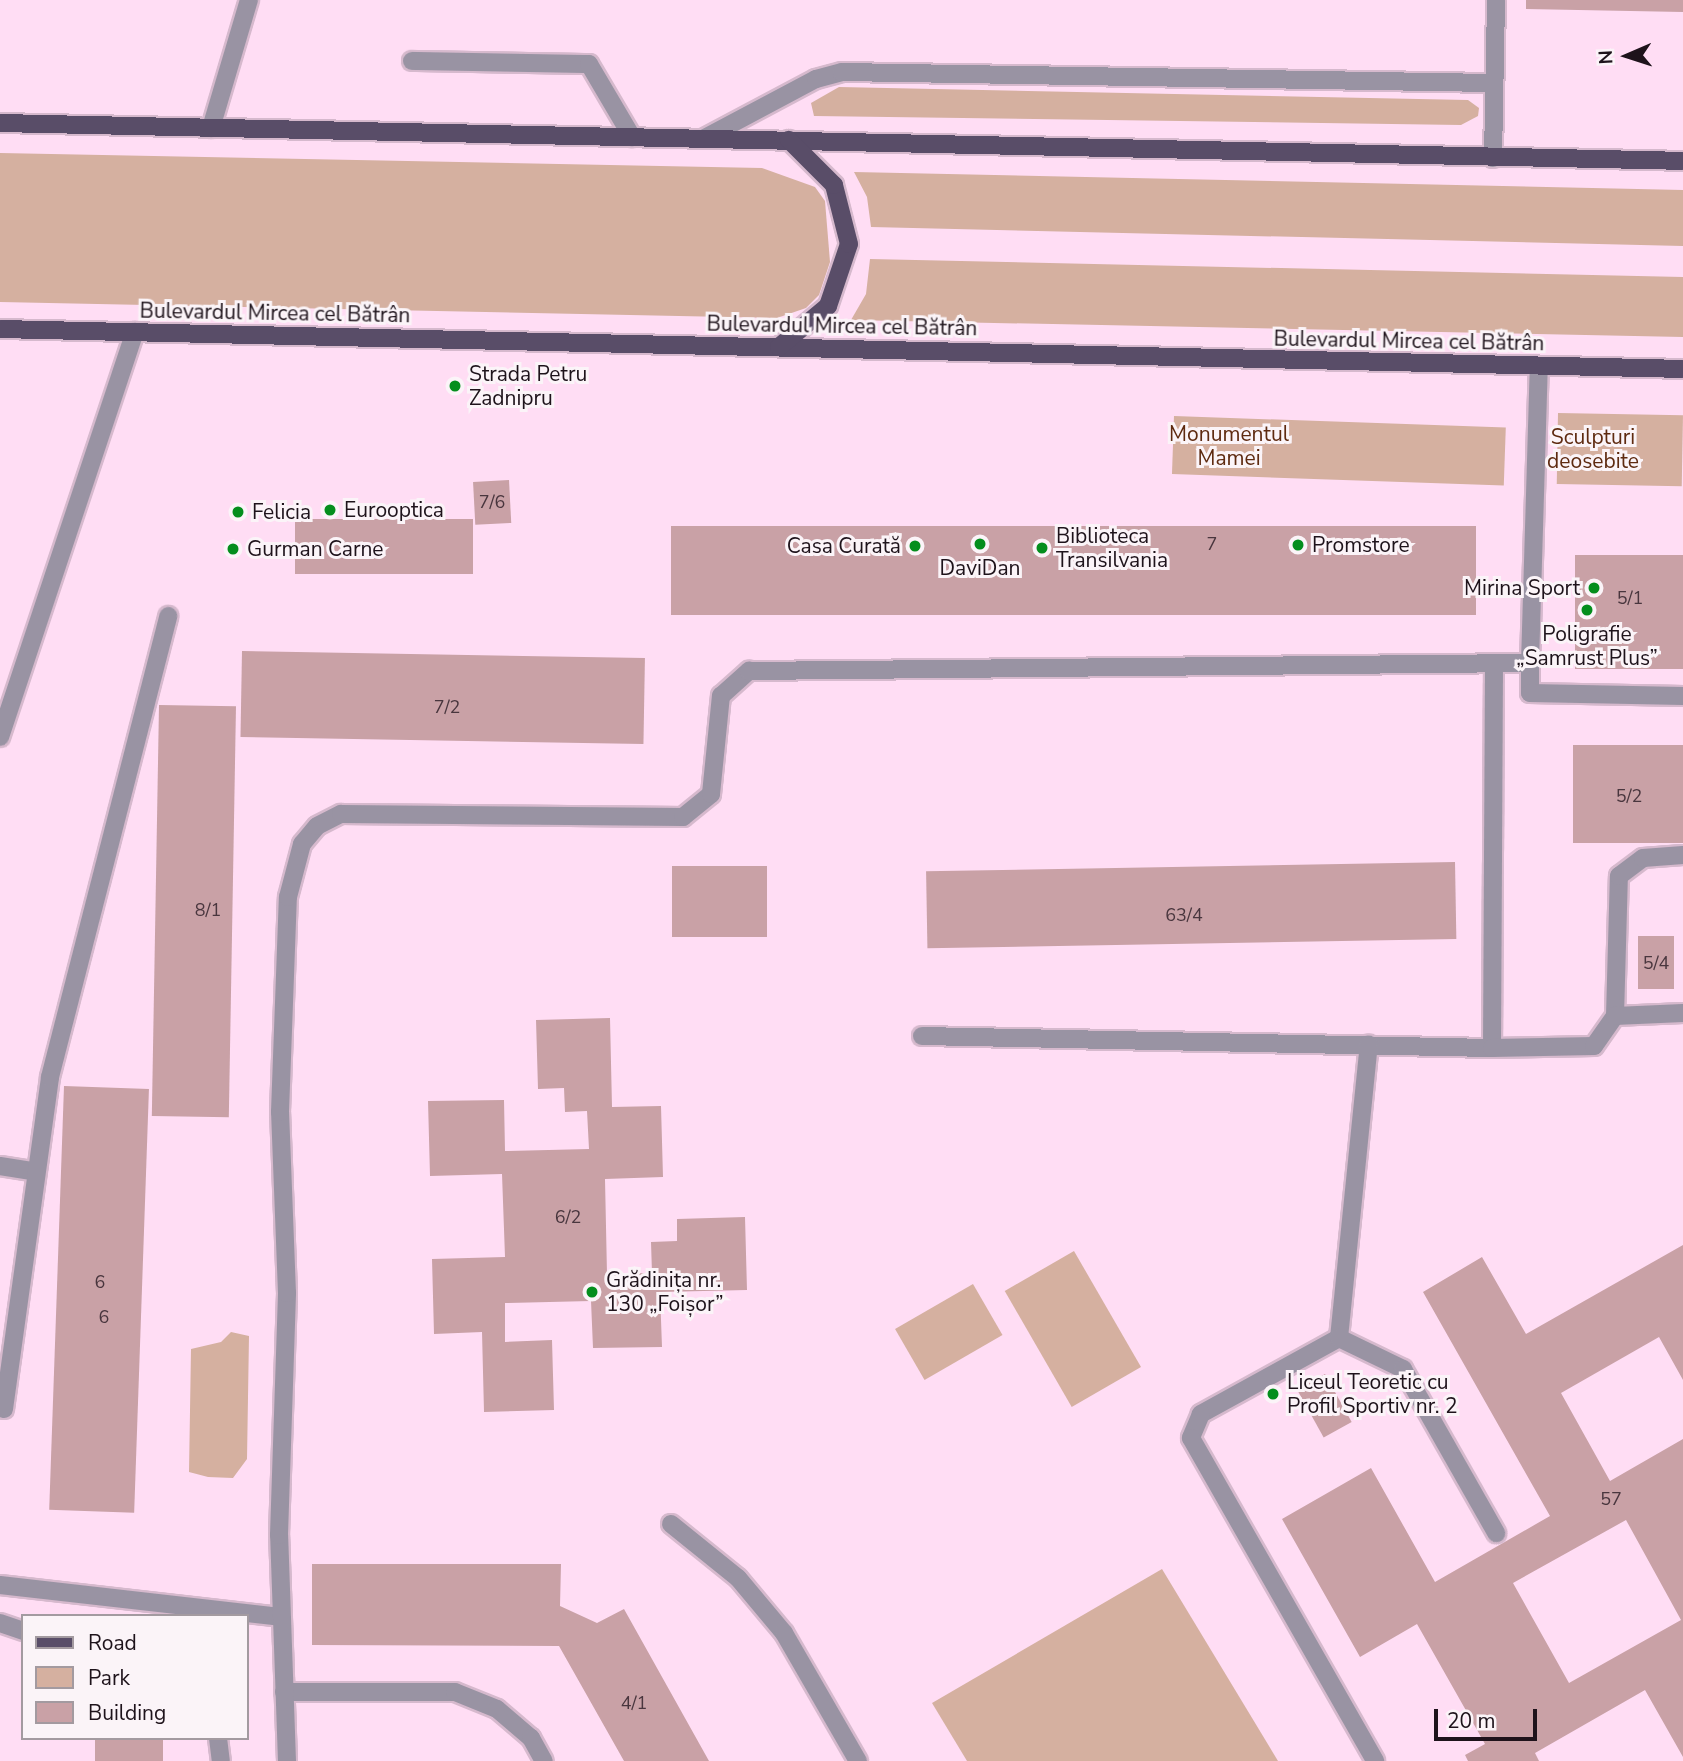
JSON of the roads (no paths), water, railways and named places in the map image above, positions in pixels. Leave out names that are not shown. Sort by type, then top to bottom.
[{"type":"main road","points":[[0,123],[1683,161]]},
{"type":"main road","points":[[779,346],[828,306],[849,244],[834,185],[789,140]]},
{"type":"main road","name":"Bulevardul Mircea cel Bătrân","points":[[0,329],[1683,369]]},
{"type":"street","points":[[211,128],[249,0]]},
{"type":"street","points":[[1493,158],[1496,0]]},
{"type":"street","points":[[412,61],[589,64],[632,137]]},
{"type":"street","points":[[703,139],[816,79],[842,72],[1494,83]]},
{"type":"street","points":[[0,737],[135,332]]},
{"type":"street","points":[[1539,367],[1530,693],[1683,696]]},
{"type":"street","points":[[4,1409],[32,1171],[50,1077],[168,616]]},
{"type":"street","points":[[287,1761],[280,1617],[287,1293],[280,1112],[288,897],[302,844],[317,826],[341,814],[683,817],[711,794],[721,696],[749,671],[1530,663]]},
{"type":"street","points":[[1492,1048],[1494,664]]},
{"type":"street","points":[[922,1036],[1492,1048],[1594,1046],[1615,1016],[1619,876],[1643,858],[1683,855]]},
{"type":"street","points":[[1615,1016],[1683,1013]]},
{"type":"street","points":[[1339,1338],[1369,1045]]},
{"type":"street","points":[[0,1166],[32,1171]]},
{"type":"street","points":[[1339,1338],[1403,1369],[1496,1533]]},
{"type":"street","points":[[1339,1338],[1201,1414],[1191,1438],[1375,1761]]},
{"type":"street","points":[[671,1524],[738,1578],[784,1633],[858,1761]]},
{"type":"street","points":[[0,1585],[280,1617]]},
{"type":"street","points":[[0,1623],[21,1630]]},
{"type":"street","points":[[284,1692],[455,1692],[498,1709],[531,1738],[544,1761]]},
{"type":"street","points":[[218,1740],[221,1761]]},
{"type":"place","name":"Strada Petru Zadnipru","points":[[455,386]]},
{"type":"place","name":"Eurooptica","points":[[330,510]]},
{"type":"place","name":"Felicia","points":[[238,512]]},
{"type":"place","name":"DaviDan","points":[[980,544]]},
{"type":"place","name":"Promstore","points":[[1298,545]]},
{"type":"place","name":"Casa Curată","points":[[915,546]]},
{"type":"place","name":"Biblioteca Transilvania","points":[[1042,548]]},
{"type":"place","name":"Gurman Carne","points":[[233,549]]},
{"type":"place","name":"Mirina Sport","points":[[1594,588]]},
{"type":"place","name":"Poligrafie „Samrust Plus”","points":[[1587,610]]},
{"type":"place","name":"Grădinița nr. 130 „Foișor”","points":[[592,1292]]},
{"type":"place","name":"Liceul Teoretic cu Profil Sportiv nr. 2","points":[[1273,1394]]},
{"type":"park label","name":"Monumentul Mamei","points":[[1229,446]]},
{"type":"park label","name":"Sculpturi deosebite","points":[[1593,449]]}]
